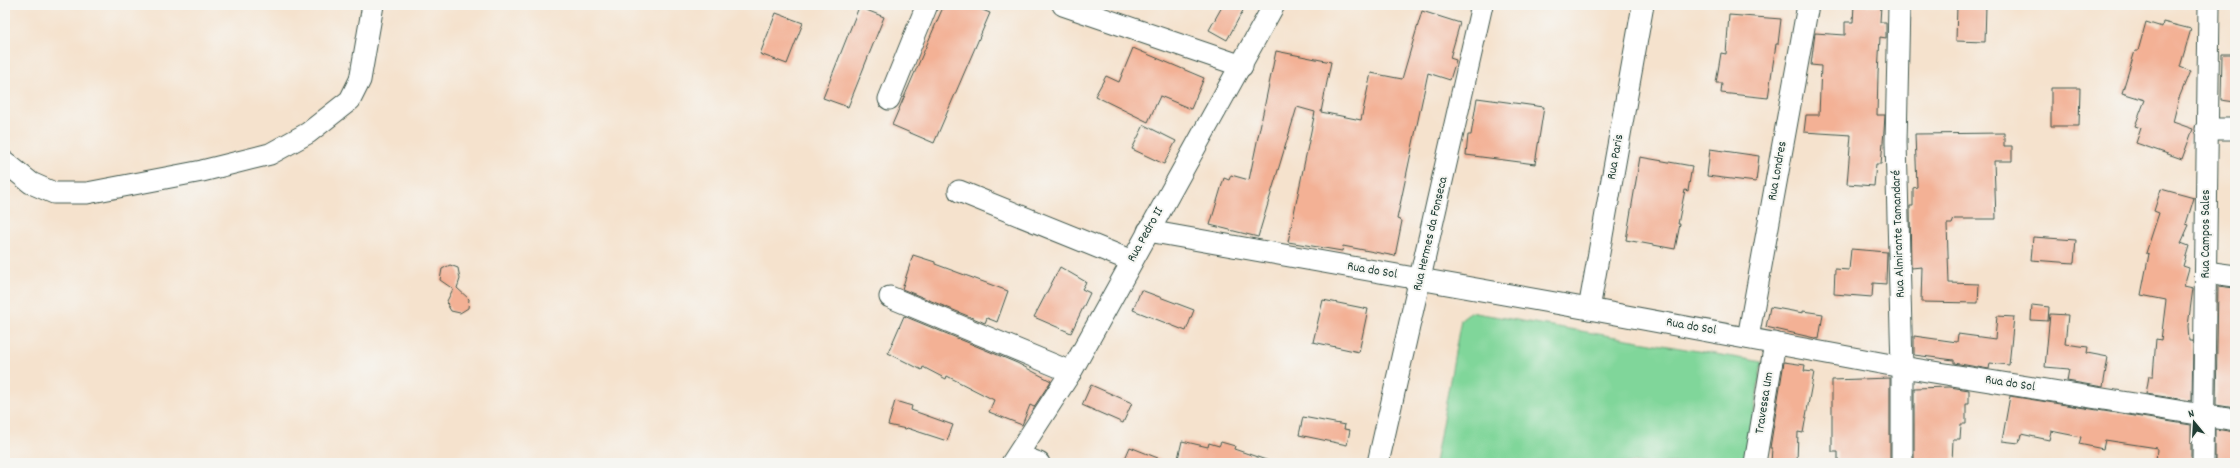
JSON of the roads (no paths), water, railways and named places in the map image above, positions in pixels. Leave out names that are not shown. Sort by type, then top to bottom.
[{"type":"street","points":[[5,162],[32,183],[54,193],[87,193],[202,171],[270,154],[308,133],[350,100],[360,80],[373,5]]},
{"type":"street","points":[[889,99],[927,5]]},
{"type":"street","points":[[1063,5],[1242,66]]},
{"type":"street","name":"Rua Pedro II","points":[[1015,459],[1071,372],[1148,231],[1242,66],[1274,5]]},
{"type":"street","name":"Rua Hermes da Fonseca","points":[[1378,463],[1421,280],[1482,5]]},
{"type":"street","name":"Rua Paris","points":[[1589,309],[1643,5]]},
{"type":"street","name":"Rua Londres","points":[[1748,338],[1808,5]]},
{"type":"street","name":"Rua Almirante Tamandaré","points":[[1899,5],[1896,142],[1902,367],[1902,463]]},
{"type":"street","name":"Rua Campos Sales","points":[[2203,463],[2206,272],[2206,129],[2209,5]]},
{"type":"street","points":[[2206,129],[2235,129]]},
{"type":"street","points":[[959,191],[1132,261]]},
{"type":"street","name":"Rua do Sol","points":[[1148,231],[1589,309],[1902,367],[2235,420]]},
{"type":"street","points":[[2206,272],[2235,276]]},
{"type":"street","points":[[890,297],[1071,372]]},
{"type":"street","name":"Travessa Um","points":[[1755,463],[1775,343]]},
{"type":"street","points":[[1015,459],[1039,463]]}]
